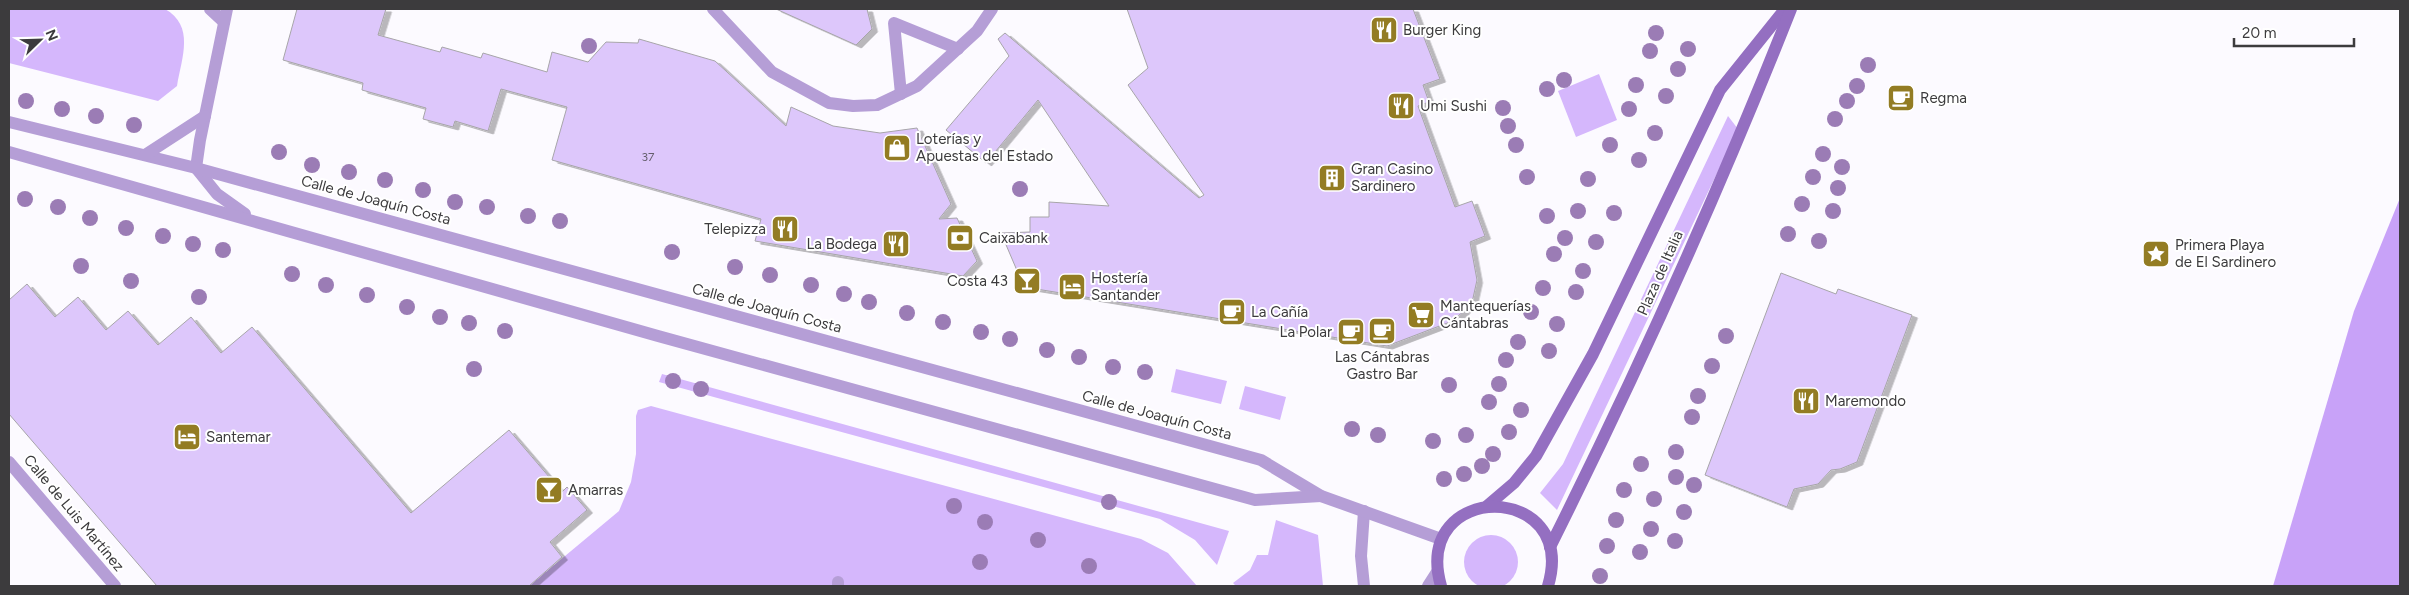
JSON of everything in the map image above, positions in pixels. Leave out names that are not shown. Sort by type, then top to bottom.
[{"type":"main road","name":"Plaza de Italia","points":[[1487,506],[1514,483],[1536,456],[1593,354],[1720,90],[1785,9]]},
{"type":"main road","name":"Plaza de Italia","points":[[1550,547],[1609,429],[1754,103],[1791,9]]},
{"type":"main road","name":"Plaza de Italia","points":[[1441,586],[1437,572],[1437,555],[1442,539],[1449,527],[1460,517],[1473,510],[1487,506],[1514,508],[1536,523],[1550,547],[1553,570],[1548,586]]},
{"type":"street","points":[[210,9],[224,22]]},
{"type":"street","points":[[196,168],[227,9]]},
{"type":"street","points":[[713,9],[772,72],[829,103],[876,105],[917,86],[976,31],[992,9]]},
{"type":"street","points":[[901,94],[894,22],[958,49]]},
{"type":"street","points":[[146,155],[205,116]]},
{"type":"street","name":"Calle de Joaquín Costa","points":[[9,122],[196,168],[1262,460],[1321,496],[1442,539]]},
{"type":"street","name":"Calle de Joaquín Costa","points":[[9,152],[658,336],[1255,500],[1321,496]]},
{"type":"street","name":"Calle de Joaquín Costa","points":[[196,168],[217,194],[253,220]]},
{"type":"street","name":"Calle de Luis Martínez","points":[[12,471],[115,586]]},
{"type":"street","points":[[1364,511],[1361,556],[1364,586]]},
{"type":"street","points":[[1428,586],[1437,572]]},
{"type":"shaded area","points":[[9,9],[165,9],[180,24],[183,33],[183,53],[177,86],[158,101],[9,63]]},
{"type":"shaded area","points":[[1599,74],[1617,120],[1576,137],[1558,91]]},
{"type":"shaded area","points":[[1728,116],[1738,129],[1557,510],[1540,493],[1563,464]]},
{"type":"shaded area","points":[[2400,198],[2400,586],[2273,586],[2354,311]]},
{"type":"shaded area","points":[[1176,369],[1227,381],[1221,404],[1171,392]]},
{"type":"shaded area","points":[[662,374],[1229,531],[1217,565],[1195,540],[1160,519],[659,382]]},
{"type":"shaded area","points":[[1245,386],[1286,397],[1280,420],[1239,409]]},
{"type":"shaded area","points":[[651,406],[1141,539],[1168,553],[1197,586],[529,586],[619,511],[631,482],[636,454],[636,416],[638,410]]},
{"type":"shaded area","points":[[1276,520],[1318,535],[1323,586],[1236,586],[1233,583],[1250,570],[1257,555],[1268,555]]},
{"type":"shaded area","points":[[1486,535],[1496,535],[1506,539],[1514,547],[1518,562],[1514,577],[1506,585],[1496,589],[1486,589],[1476,585],[1468,577],[1464,567],[1464,557],[1468,547],[1476,539]]},
{"type":"building","points":[[297,9],[386,9],[378,35],[440,52],[442,47],[481,58],[483,53],[547,72],[552,52],[588,62],[606,42],[638,43],[639,39],[715,61],[786,126],[791,107],[833,126],[880,133],[917,128],[951,204],[939,219],[957,218],[977,261],[963,276],[755,241],[761,219],[552,160],[567,107],[501,89],[488,131],[455,121],[453,127],[423,119],[426,108],[362,90],[363,83],[283,60]]},
{"type":"building","points":[[776,9],[867,9],[872,29],[856,45]]},
{"type":"building","name":"Gran Casino Sardinero","points":[[1127,9],[1413,9],[1440,79],[1423,85],[1429,102],[1418,106],[1455,207],[1472,201],[1485,236],[1470,242],[1477,280],[1473,298],[1463,312],[1450,322],[1387,346],[1024,287],[1001,233],[1030,232],[1030,217],[1049,217],[1049,202],[1109,206],[1038,100],[986,163],[946,130],[1009,56],[998,39],[1005,33],[1199,198],[1204,195],[1128,85],[1148,68]]},
{"type":"building","name":"Maremondo","points":[[1781,273],[1836,294],[1838,289],[1912,315],[1857,462],[1840,469],[1831,470],[1818,484],[1794,489],[1787,507],[1705,475]]},
{"type":"building","name":"Santemar","points":[[27,284],[55,317],[78,297],[106,330],[128,311],[158,345],[191,317],[221,353],[252,327],[411,513],[509,430],[562,492],[567,487],[587,510],[550,542],[562,557],[529,586],[157,586],[9,414],[9,300]]},
{"type":"place","name":"Burger King","points":[[1384,30]]},
{"type":"place","name":"Regma","points":[[1901,98]]},
{"type":"place","name":"Umi Sushi","points":[[1401,106]]},
{"type":"place","name":"Loterías y Apuestas del Estado","points":[[897,148]]},
{"type":"place","name":"Gran Casino Sardinero","points":[[1332,178]]},
{"type":"place","name":"Telepizza","points":[[785,229]]},
{"type":"place","name":"Caixabank","points":[[960,238]]},
{"type":"place","name":"La Bodega","points":[[896,244]]},
{"type":"place","name":"Primera Playa de El Sardinero","points":[[2156,254]]},
{"type":"place","name":"Costa 43","points":[[1027,281]]},
{"type":"place","name":"Hostería Santander","points":[[1072,287]]},
{"type":"place","name":"La Cañía","points":[[1232,312]]},
{"type":"place","name":"Mantequerías Cántabras","points":[[1421,315]]},
{"type":"place","name":"Las Cántabras Gastro Bar","points":[[1382,331]]},
{"type":"place","name":"La Polar","points":[[1351,332]]},
{"type":"place","name":"Maremondo","points":[[1806,401]]},
{"type":"place","name":"Santemar","points":[[187,437]]},
{"type":"place","name":"Amarras","points":[[549,490]]}]
